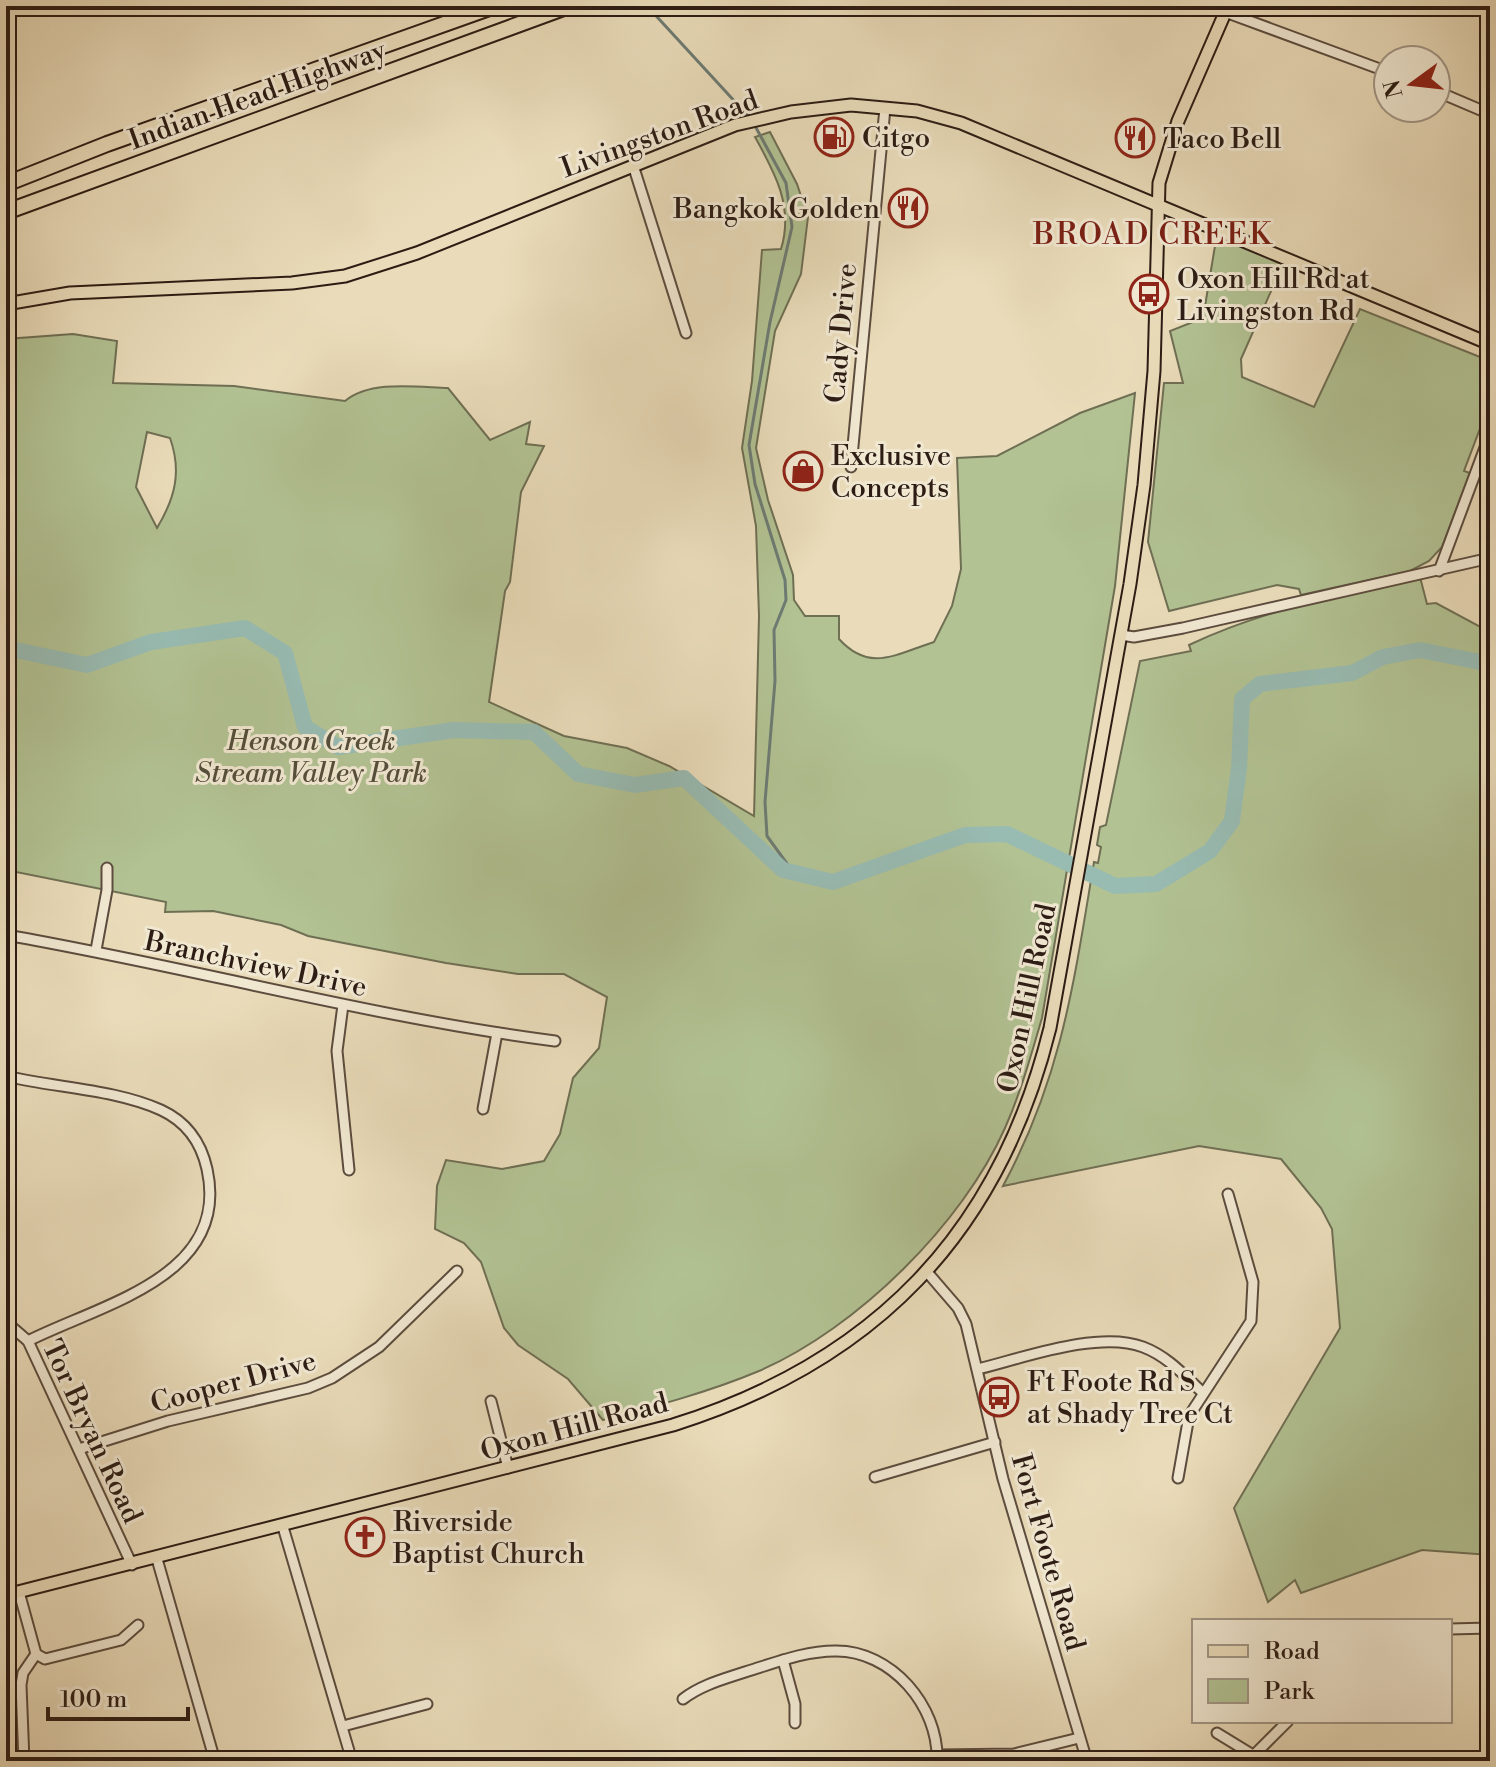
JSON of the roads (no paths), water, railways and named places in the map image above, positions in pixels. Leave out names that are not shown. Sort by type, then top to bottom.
[{"type":"highway","name":"Indian Head Highway","points":[[6,184],[121,138],[495,6]]},
{"type":"highway","name":"Indian Head Highway","points":[[6,212],[569,6]]},
{"type":"main road","name":"Oxon Hill Road","points":[[6,1595],[283,1527],[673,1425],[753,1397],[845,1344],[927,1272],[994,1179],[1026,1113],[1050,1028],[1121,635],[1144,485],[1154,371],[1157,204],[1162,169],[1178,121],[1227,9]]},
{"type":"main road","name":"Livingston Road","points":[[6,304],[70,293],[292,283],[345,276],[417,253],[741,124],[820,107],[885,108],[917,111],[961,123],[1490,344]]},
{"type":"street","points":[[1227,9],[1372,66]]},
{"type":"street","points":[[1452,98],[1490,114]]},
{"type":"street","name":"Cady Drive","points":[[851,467],[885,108]]},
{"type":"street","points":[[633,165],[686,333]]},
{"type":"street","points":[[1439,571],[1490,434]]},
{"type":"street","points":[[1121,635],[1134,637],[1183,628],[1490,558]]},
{"type":"street","points":[[96,950],[107,890],[107,868]]},
{"type":"street","name":"Branchview Drive","points":[[6,935],[96,950],[343,1005],[555,1041]]},
{"type":"street","points":[[343,1005],[337,1051],[349,1170]]},
{"type":"street","points":[[483,1109],[497,1033]]},
{"type":"street","points":[[6,1076],[117,1097],[162,1110],[189,1129],[199,1142],[210,1196],[199,1240],[176,1268],[147,1286],[28,1341]]},
{"type":"street","points":[[1178,1478],[1189,1416],[1251,1321],[1253,1282],[1228,1194]]},
{"type":"street","name":"Cooper Drive","points":[[79,1449],[168,1421],[308,1388],[332,1378],[379,1347],[457,1271]]},
{"type":"street","name":"Fort Foote Road","points":[[927,1272],[958,1308],[978,1369],[995,1442],[1087,1761]]},
{"type":"street","name":"Tor Bryan Road","points":[[6,1322],[28,1341],[132,1565]]},
{"type":"street","points":[[978,1369],[1099,1341],[1141,1346],[1167,1360],[1202,1392]]},
{"type":"street","points":[[491,1401],[508,1468]]},
{"type":"street","points":[[875,1477],[995,1442]]},
{"type":"street","points":[[283,1527],[352,1761]]},
{"type":"street","points":[[157,1559],[215,1761]]},
{"type":"street","points":[[19,1592],[36,1654],[45,1659],[55,1659],[121,1640],[138,1625]]},
{"type":"street","points":[[1452,1629],[1490,1628]]},
{"type":"street","points":[[683,1699],[709,1684],[805,1653],[837,1651],[882,1664],[905,1682],[925,1707],[937,1758],[1014,1754],[1079,1738]]},
{"type":"street","points":[[24,1761],[20,1702],[23,1673],[36,1654]]},
{"type":"street","points":[[783,1660],[795,1704],[795,1723]]},
{"type":"street","points":[[6,1701],[20,1702]]},
{"type":"street","points":[[343,1726],[427,1704]]},
{"type":"street","points":[[1217,1733],[1250,1758],[1286,1723]]},
{"type":"waterway","points":[[647,6],[750,118]]},
{"type":"waterway","points":[[754,124],[786,183],[792,227],[770,322],[749,445],[755,484],[785,580],[786,600],[774,630],[775,681],[765,802],[767,836],[793,872]]},
{"type":"waterway","points":[[6,648],[87,665],[151,642],[245,628],[285,653],[305,727],[338,747],[454,730],[534,732],[578,774],[635,785],[684,778],[783,870],[833,882],[965,835],[1007,834],[1115,886],[1156,884],[1210,851],[1232,821],[1239,768],[1242,699],[1260,684],[1352,673],[1383,657],[1420,650],[1490,664]]},
{"type":"place","name":"Citgo","points":[[834,137]]},
{"type":"place","name":"Taco Bell","points":[[1135,138]]},
{"type":"place","name":"Bangkok Golden","points":[[908,208]]},
{"type":"place","name":"Oxon Hill Rd at Livingston Rd","points":[[1149,294]]},
{"type":"place","name":"Exclusive Concepts","points":[[803,471]]},
{"type":"place","name":"Ft Foote Rd S at Shady Tree Ct","points":[[999,1397]]},
{"type":"place","name":"Riverside Baptist Church","points":[[365,1537]]},
{"type":"district","name":"BROAD CREEK","points":[[1153,234]]},
{"type":"park label","name":"Henson Creek Stream Valley Park","points":[[311,756]]}]
